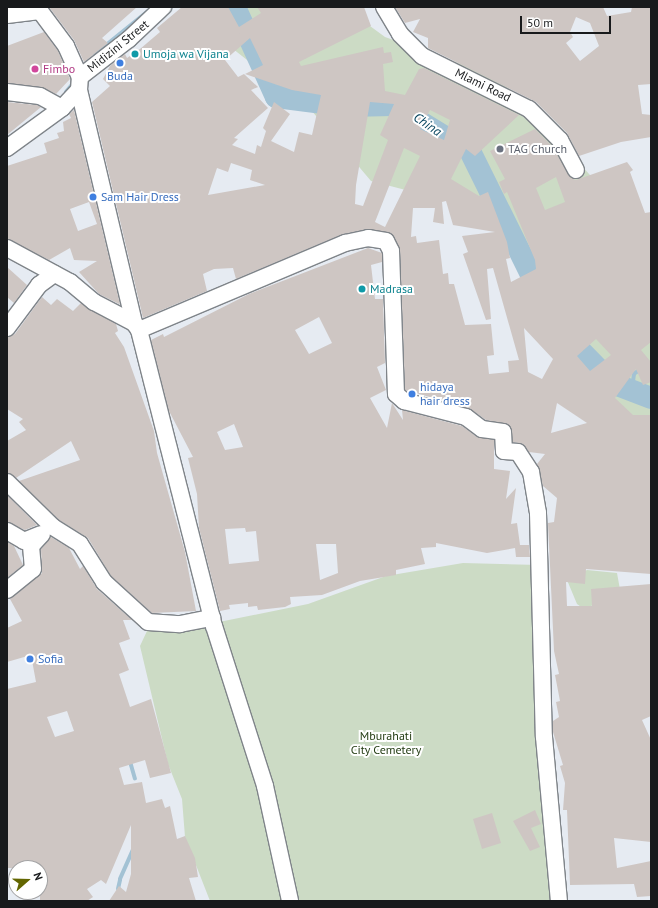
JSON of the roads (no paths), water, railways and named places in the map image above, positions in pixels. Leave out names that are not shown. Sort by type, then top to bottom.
[{"type":"street","name":"Midizini Street","points":[[7,148],[62,108],[80,83],[163,7]]},
{"type":"street","name":"Mlami Road","points":[[384,7],[400,34],[422,56],[529,109],[560,140],[576,170]]},
{"type":"street","points":[[7,15],[40,9],[66,46],[80,83],[136,327],[212,618],[265,786],[290,901]]},
{"type":"street","points":[[7,92],[40,96],[62,108]]},
{"type":"street","points":[[136,327],[345,243],[368,238],[386,240],[391,251],[396,394],[404,401],[466,418],[482,429],[503,432],[504,451],[518,452],[531,472],[538,513],[544,737],[559,901]]},
{"type":"street","points":[[7,248],[54,274],[94,302],[136,327]]},
{"type":"street","points":[[7,328],[39,285],[54,274]]},
{"type":"street","points":[[7,482],[48,530],[80,544],[104,582],[148,622],[180,624],[212,618]]},
{"type":"street","points":[[7,531],[24,541],[48,530]]},
{"type":"street","points":[[7,590],[33,569],[31,546],[48,530]]},
{"type":"waterway","name":"China","points":[[235,7],[276,97],[346,106],[393,105],[445,137],[468,147],[543,299]]},
{"type":"waterway","points":[[95,54],[147,12]]},
{"type":"waterway","points":[[66,92],[74,82]]},
{"type":"waterway","name":"China","points":[[567,337],[612,383],[651,398]]},
{"type":"waterway","points":[[632,390],[634,374],[641,369]]},
{"type":"waterway","points":[[130,760],[135,778]]},
{"type":"waterway","points":[[120,879],[133,850]]},
{"type":"waterway","points":[[118,889],[120,880]]},
{"type":"place","name":"Umoja wa Vijana","points":[[135,54]]},
{"type":"place","name":"Buda","points":[[120,63]]},
{"type":"place","name":"Fimbo","points":[[35,69]]},
{"type":"place","name":"TAG Church","points":[[500,149]]},
{"type":"place","name":"Sam Hair Dress","points":[[93,197]]},
{"type":"place","name":"Madrasa","points":[[362,289]]},
{"type":"place","name":"hidaya hair dress","points":[[412,394]]},
{"type":"place","name":"Sofia","points":[[30,659]]},
{"type":"park label","name":"Mburahati City Cemetery","points":[[386,743]]}]
